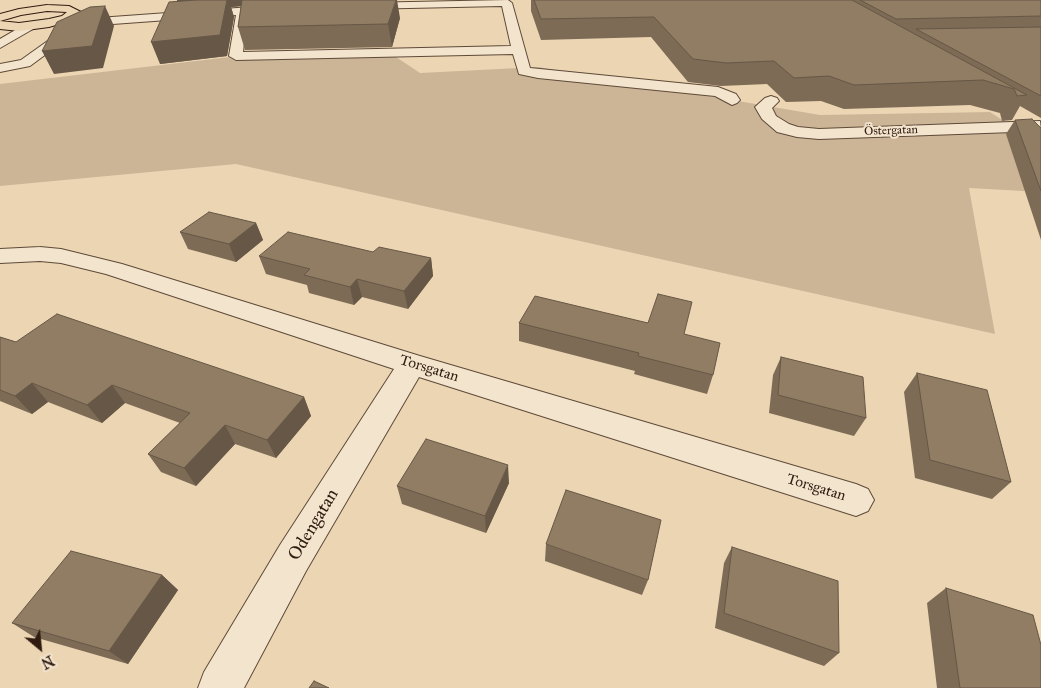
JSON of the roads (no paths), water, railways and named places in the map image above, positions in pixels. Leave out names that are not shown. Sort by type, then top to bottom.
[{"type":"main road","points":[[56,8],[75,0]]},
{"type":"main road","points":[[0,16],[56,8],[73,10],[74,14],[58,21],[29,26],[0,26]]},
{"type":"street","points":[[353,6],[433,2],[507,3],[524,71],[718,92],[732,97],[732,100]]},
{"type":"street","points":[[0,68],[25,63],[53,43],[88,25],[93,16],[138,7]]},
{"type":"street","points":[[74,14],[93,16],[294,7]]},
{"type":"street","points":[[242,10],[236,56],[255,57],[414,48],[519,50]]},
{"type":"street","points":[[0,44],[29,26]]},
{"type":"street","name":"Östergatan","points":[[771,101],[763,106],[770,119],[783,128],[797,132],[819,134],[1040,126]]},
{"type":"street","name":"Östergatan","points":[[1016,114],[1040,126]]},
{"type":"street","name":"Torsgatan","points":[[0,256],[40,254],[80,259],[412,364],[856,500]]},
{"type":"street","name":"Odengatan","points":[[220,688],[293,558],[412,364]]}]
